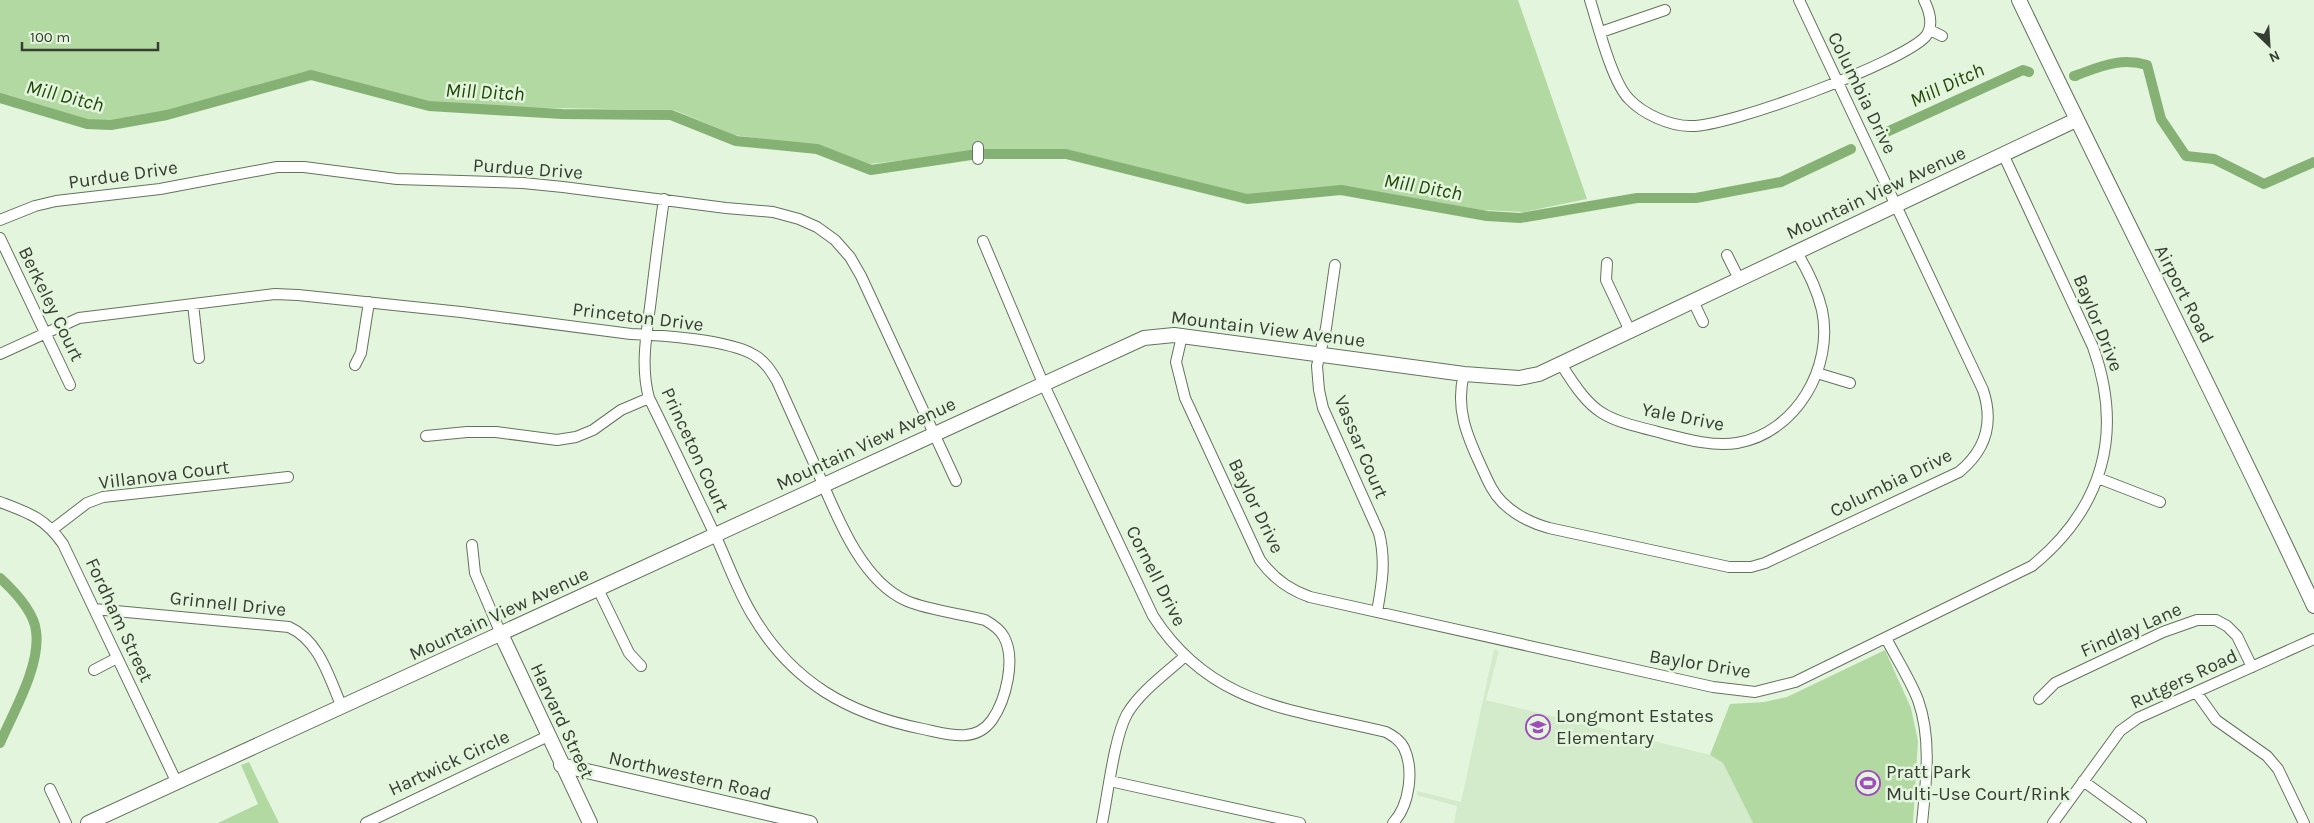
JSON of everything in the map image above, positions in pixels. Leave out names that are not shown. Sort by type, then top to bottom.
[{"type":"street","points":[[1590,0],[1618,81],[1628,99],[1647,112],[1672,123],[1690,126],[1708,126],[1837,82],[1917,44],[1930,30],[1930,17],[1924,0]]},
{"type":"street","name":"Columbia Drive","points":[[1464,374],[1461,385],[1461,412],[1468,439],[1497,496],[1526,520],[1549,528],[1729,567],[1751,567],[1765,563],[1959,472],[1974,458],[1984,442],[1989,416],[1983,390],[1894,204],[1870,148],[1798,0]]},
{"type":"street","name":"Airport Road","points":[[2019,0],[2076,120],[2242,451],[2314,606]]},
{"type":"street","points":[[1601,32],[1665,10]]},
{"type":"street","points":[[1930,30],[1942,36]]},
{"type":"street","name":"Mountain View Avenue","points":[[88,823],[1144,338],[1165,334],[1464,374],[1519,378],[1539,374],[1894,204],[2076,120]]},
{"type":"street","points":[[978,147],[978,159]]},
{"type":"street","name":"Baylor Drive","points":[[1182,336],[1176,362],[1182,389],[1260,560],[1284,585],[1301,594],[1631,670],[1713,687],[1755,692],[1795,682],[2032,566],[2051,551],[2072,526],[2087,503],[2098,478],[2108,423],[2107,401],[2101,369],[2093,347],[2003,154]]},
{"type":"street","name":"Purdue Drive","points":[[0,220],[35,206],[160,189],[277,167],[304,167],[397,179],[524,183],[774,212],[799,219],[816,227],[835,240],[850,257],[862,276],[956,481]]},
{"type":"street","name":"Princeton Court","points":[[664,200],[644,364],[650,398],[715,535]]},
{"type":"street","name":"Berkeley Court","points":[[0,238],[70,385]]},
{"type":"street","name":"Cornell Drive","points":[[983,241],[1044,383],[1153,616],[1167,638],[1184,657],[1209,677],[1237,693],[1271,706],[1386,732],[1397,739],[1403,746],[1409,763],[1409,781],[1405,800],[1393,823]]},
{"type":"street","name":"Yale Drive","points":[[1561,364],[1580,395],[1593,408],[1608,417],[1685,439],[1721,444],[1738,443],[1775,427],[1796,407],[1807,393],[1817,373],[1822,352],[1822,310],[1813,283],[1796,251]]},
{"type":"street","points":[[1727,255],[1739,279]]},
{"type":"street","points":[[1606,263],[1606,280],[1630,330]]},
{"type":"street","name":"Vassar Court","points":[[1335,265],[1326,328],[1317,366],[1318,390],[1323,408],[1380,533],[1384,552],[1384,571],[1377,612]]},
{"type":"street","name":"Princeton Drive","points":[[0,354],[79,318],[275,294],[369,302],[708,342],[744,350],[755,355],[768,366],[777,381],[823,485],[858,556],[872,574],[888,589],[907,601],[985,620],[996,626],[1004,636],[1009,658],[1005,688],[998,710],[990,722],[980,731],[961,736],[897,724],[847,705],[816,686],[788,664],[766,636],[752,614],[715,535]]},
{"type":"street","points":[[1693,301],[1703,322]]},
{"type":"street","points":[[355,365],[361,353],[369,302]]},
{"type":"street","points":[[193,304],[199,358]]},
{"type":"street","points":[[1817,373],[1850,383]]},
{"type":"street","points":[[426,436],[467,432],[496,432],[558,440],[576,437],[593,430],[621,410],[650,398]]},
{"type":"street","name":"Villanova Court","points":[[52,529],[87,503],[103,497],[288,477]]},
{"type":"street","points":[[2098,478],[2160,502]]},
{"type":"street","name":"Fordham Street","points":[[0,502],[38,517],[52,529],[64,544],[177,783]]},
{"type":"street","points":[[472,545],[475,573],[501,634]]},
{"type":"street","points":[[598,590],[628,653],[641,666]]},
{"type":"street","name":"Grinnell Drive","points":[[94,609],[289,627],[300,632],[310,641],[320,658],[342,707]]},
{"type":"street","name":"Findlay Lane","points":[[2038,699],[2055,683],[2163,632],[2197,620],[2216,620],[2227,626],[2237,636],[2252,667]]},
{"type":"street","name":"Harvard Street","points":[[501,634],[590,823]]},
{"type":"street","points":[[1886,638],[1918,700],[1923,721],[1928,768],[1922,823]]},
{"type":"street","name":"Rutgers Road","points":[[2053,823],[2120,731],[2138,718],[2314,639]]},
{"type":"street","points":[[1102,823],[1120,731],[1127,715],[1138,700],[1184,657]]},
{"type":"street","points":[[94,670],[117,658]]},
{"type":"street","points":[[2196,692],[2216,720],[2267,756],[2278,769],[2304,823]]},
{"type":"street","name":"Hartwick Circle","points":[[366,823],[548,736]]},
{"type":"street","name":"Northwestern Road","points":[[562,765],[810,823]]},
{"type":"street","points":[[1110,781],[1300,823]]},
{"type":"street","points":[[2083,781],[2141,823]]},
{"type":"street","points":[[50,789],[66,823]]},
{"type":"shaded area","name":"Longmont Estates Elementary","points":[[1494,649],[1499,651],[1486,700],[1710,755],[1723,763],[1753,823],[1454,823],[1457,806],[1417,795],[1417,791],[1461,802]]},
{"type":"green space","points":[[0,0],[1518,0],[1587,199],[1524,212],[1481,210],[1342,186],[1247,195],[1069,151],[992,150],[870,164],[814,146],[734,135],[674,110],[490,107],[419,101],[308,72],[164,114],[111,121],[91,121],[0,94]]},
{"type":"green space","points":[[1885,650],[1911,708],[1918,741],[1913,823],[1753,823],[1723,763],[1710,755],[1730,704],[1764,702],[1787,697]]},
{"type":"green space","points":[[249,762],[279,823],[218,823],[258,804],[241,765]]},
{"type":"waterway","name":"Mill Ditch","points":[[2076,76],[2074,76],[2110,64],[2128,62],[2147,65],[2161,119],[2186,156],[2214,159],[2264,184],[2314,162]]},
{"type":"waterway","name":"Mill Ditch","points":[[1880,135],[2023,70],[2029,72]]},
{"type":"waterway","name":"Mill Ditch","points":[[0,98],[87,124],[111,125],[167,115],[311,75],[429,106],[562,114],[671,115],[736,141],[817,149],[871,170],[971,155]]},
{"type":"waterway","name":"Mill Ditch","points":[[985,154],[1066,154],[1247,199],[1341,190],[1487,216],[1520,218],[1637,198],[1696,198],[1781,182],[1851,149]]},
{"type":"waterway","points":[[0,578],[17,595],[27,609],[36,631],[36,644],[30,673],[0,743]]},
{"type":"place","name":"Longmont Estates Elementary","points":[[1538,727]]},
{"type":"place","name":"Pratt Park Multi-Use Court/Rink","points":[[1868,783]]}]
